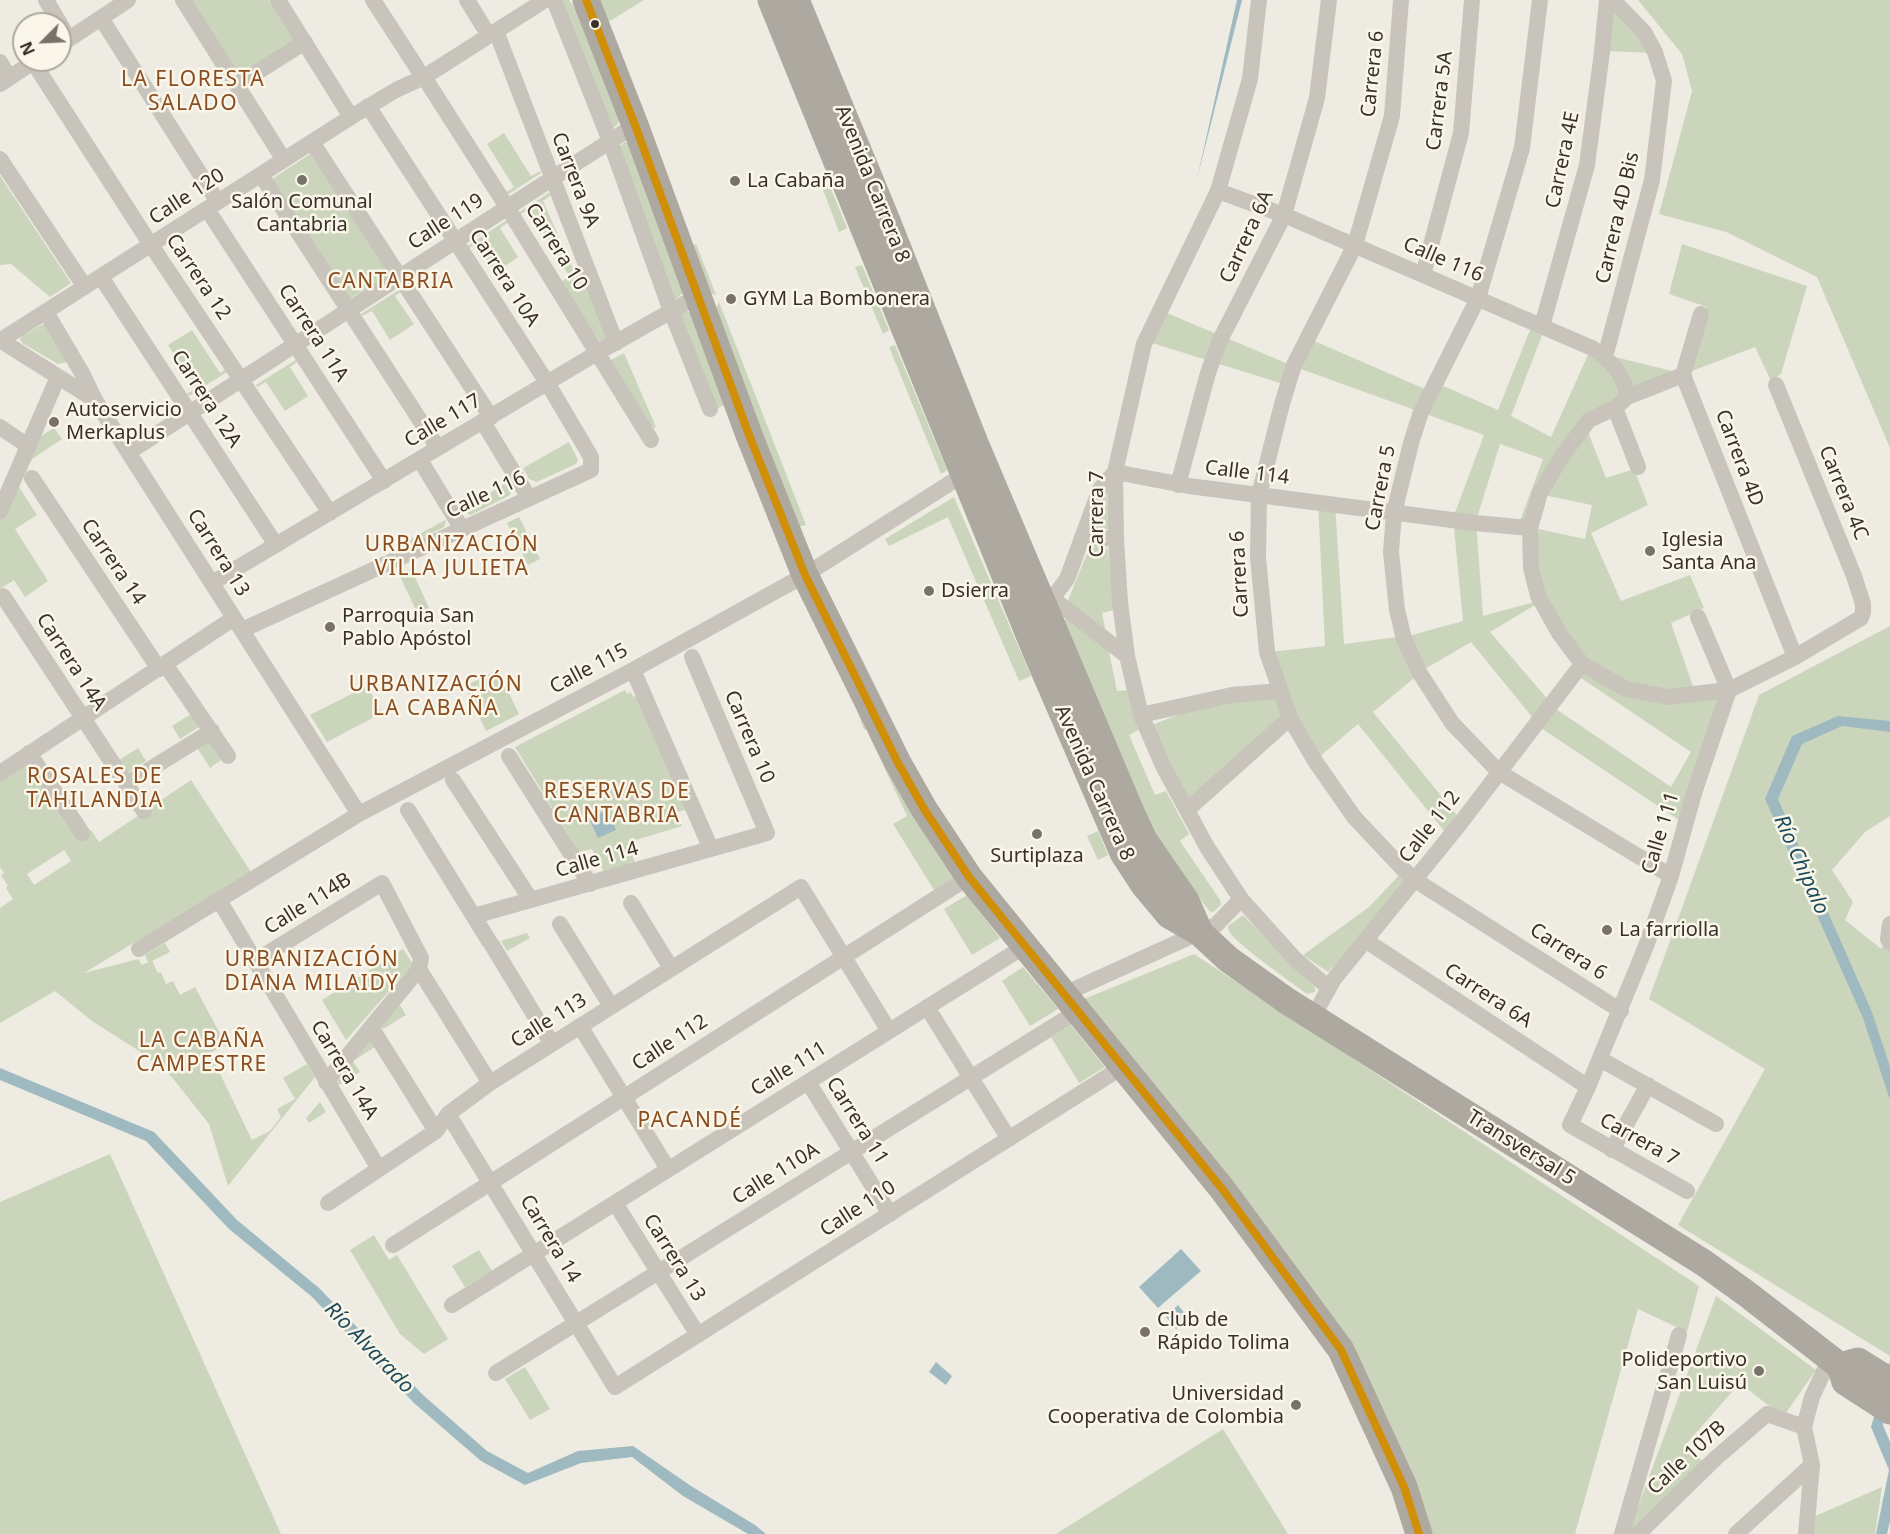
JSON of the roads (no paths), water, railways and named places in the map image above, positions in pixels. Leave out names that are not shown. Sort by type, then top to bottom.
[{"type":"main road","points":[[586,0],[635,125],[749,435],[806,575],[898,763],[924,809],[969,877],[1223,1190],[1341,1350],[1404,1486],[1419,1534]]},
{"type":"main road","name":"Avenida Carrera 8","points":[[771,0],[963,475],[1123,853],[1144,885],[1169,915],[1200,933]]},
{"type":"main road","name":"Avenida Carrera 8","points":[[796,0],[975,443],[1048,604],[1144,840],[1186,901],[1200,933]]},
{"type":"main road","name":"Transversal 5","points":[[1200,933],[1228,959],[1313,1017],[1704,1263],[1843,1367],[1890,1411]]},
{"type":"main road","name":"Transversal 5","points":[[1843,1367],[1890,1381]]},
{"type":"street","points":[[72,37],[128,0]]},
{"type":"street","points":[[183,0],[284,160]]},
{"type":"street","points":[[278,0],[351,117]]},
{"type":"street","name":"Carrera 10","points":[[373,0],[507,207],[651,440]]},
{"type":"street","name":"Carrera 9A","points":[[467,0],[490,29],[616,343]]},
{"type":"street","name":"Calle 120","points":[[490,29],[524,0]]},
{"type":"street","name":"Calle 120","points":[[1,340],[490,29],[545,0]]},
{"type":"street","points":[[554,0],[610,141],[671,311],[710,409]]},
{"type":"street","name":"Carrera 7","points":[[1259,0],[1250,79],[1218,191],[1144,344],[1115,472],[1120,602],[1127,656],[1141,715],[1164,768],[1207,847],[1241,899],[1294,959],[1329,988]]},
{"type":"street","name":"Carrera 6A","points":[[1178,485],[1208,373],[1220,340],[1284,215],[1317,98],[1329,0]]},
{"type":"street","name":"Carrera 6","points":[[1401,0],[1392,116],[1354,245],[1294,365],[1259,495],[1258,557],[1262,615],[1268,652],[1290,718],[1315,760],[1354,817],[1403,869],[1415,880],[1621,1011]]},
{"type":"street","name":"Carrera 5A","points":[[1423,275],[1461,133],[1472,0]]},
{"type":"street","name":"Carrera 5","points":[[1540,0],[1522,148],[1478,298],[1421,412],[1394,513],[1391,552],[1397,610],[1404,639],[1419,672],[1452,723],[1499,772],[1671,876]]},
{"type":"street","name":"Carrera 4E","points":[[1542,326],[1587,165],[1607,0]]},
{"type":"street","name":"Carrera 4D Bis","points":[[1605,357],[1652,180],[1664,81],[1655,52],[1644,32],[1613,0]]},
{"type":"street","name":"Carrera 11A","points":[[100,18],[296,344],[384,481]]},
{"type":"street","points":[[237,85],[305,42]]},
{"type":"street","points":[[0,62],[5,81],[18,72]]},
{"type":"street","name":"Carrera 12","points":[[42,72],[152,245],[330,513]]},
{"type":"street","name":"Carrera 10A","points":[[368,106],[548,384],[583,443]]},
{"type":"street","name":"Calle 119","points":[[129,452],[635,125]]},
{"type":"street","points":[[312,142],[487,419],[529,498]]},
{"type":"street","points":[[0,159],[85,287]]},
{"type":"street","points":[[261,175],[438,448]]},
{"type":"street","name":"Calle 116","points":[[1218,191],[1284,215],[1592,348],[1615,367],[1627,387],[1621,402],[1638,467]]},
{"type":"street","name":"Carrera 12A","points":[[101,277],[276,545]]},
{"type":"street","name":"Calle 117","points":[[212,584],[597,353],[698,296]]},
{"type":"street","name":"Carrera 13","points":[[46,312],[95,400],[359,814]]},
{"type":"street","points":[[1701,314],[1683,375],[1621,402],[1589,420],[1562,456],[1540,493],[1530,528],[1531,568],[1538,596],[1559,633],[1582,664],[1626,689],[1668,697],[1694,696],[1729,690],[1795,657]]},
{"type":"street","points":[[1,340],[95,400]]},
{"type":"street","name":"Carrera 4D","points":[[1683,375],[1795,657]]},
{"type":"street","points":[[0,509],[58,377]]},
{"type":"street","name":"Carrera 4C","points":[[1776,385],[1854,576],[1863,604],[1861,618],[1795,657]]},
{"type":"street","points":[[0,427],[28,446]]},
{"type":"street","name":"Calle 116","points":[[2,766],[29,753],[162,667],[238,624],[462,529],[591,470],[591,457],[583,443]]},
{"type":"street","points":[[420,460],[462,529]]},
{"type":"street","points":[[1115,472],[1100,489],[1067,579],[1048,604],[1127,656]]},
{"type":"street","name":"Calle 114","points":[[1115,472],[1178,485],[1530,528]]},
{"type":"street","name":"Calle 115","points":[[139,949],[359,814],[633,670],[806,575],[963,475]]},
{"type":"street","name":"Carrera 14","points":[[32,478],[162,667],[212,731],[228,756]]},
{"type":"street","points":[[1082,537],[1116,539]]},
{"type":"street","name":"Carrera 14A","points":[[3,596],[144,811]]},
{"type":"street","points":[[1698,617],[1729,690]]},
{"type":"street","name":"Carrera 10","points":[[692,657],[767,833]]},
{"type":"street","name":"Calle 112","points":[[1313,1017],[1334,979],[1459,825],[1582,664]]},
{"type":"street","points":[[633,670],[711,849]]},
{"type":"street","name":"Calle 111","points":[[1570,1125],[1621,1011],[1671,876],[1694,794],[1729,690]]},
{"type":"street","points":[[1141,715],[1232,695],[1280,692]]},
{"type":"street","points":[[1187,810],[1290,718]]},
{"type":"street","points":[[126,784],[212,731]]},
{"type":"street","points":[[29,753],[82,832]]},
{"type":"street","points":[[509,756],[590,884]]},
{"type":"street","points":[[453,780],[531,900]]},
{"type":"street","points":[[408,810],[552,1044]]},
{"type":"street","name":"Calle 114","points":[[474,916],[767,833]]},
{"type":"street","name":"Calle 112","points":[[393,1245],[969,877]]},
{"type":"street","name":"Calle 114B","points":[[255,961],[382,883],[421,958],[419,969]]},
{"type":"street","name":"Calle 113","points":[[328,1203],[436,1131],[448,1114],[490,1083],[801,887],[844,957]]},
{"type":"street","points":[[1071,1002],[1216,925],[1241,899]]},
{"type":"street","name":"Carrera 14A","points":[[219,900],[379,1168]]},
{"type":"street","points":[[631,903],[671,968]]},
{"type":"street","points":[[560,924],[611,1006]]},
{"type":"street","name":"Carrera 6A","points":[[1365,940],[1588,1087]]},
{"type":"street","name":"Calle 111","points":[[452,1305],[1025,946]]},
{"type":"street","points":[[844,957],[889,1031]]},
{"type":"street","points":[[326,1082],[419,969],[490,1083]]},
{"type":"street","name":"Calle 110A","points":[[496,1373],[971,1078],[1071,1002]]},
{"type":"street","points":[[927,1007],[1009,1139]]},
{"type":"street","points":[[580,1026],[668,1169]]},
{"type":"street","points":[[371,1027],[436,1131]]},
{"type":"street","points":[[1600,1059],[1716,1124]]},
{"type":"street","name":"Calle 110","points":[[615,1387],[1124,1066]]},
{"type":"street","name":"Carrera 11","points":[[808,1082],[890,1214]]},
{"type":"street","points":[[1612,1150],[1647,1084]]},
{"type":"street","name":"Carrera 14","points":[[448,1114],[615,1387]]},
{"type":"street","name":"Carrera 7","points":[[1570,1125],[1687,1191]]},
{"type":"street","name":"Carrera 13","points":[[615,1203],[698,1335]]},
{"type":"street","points":[[1627,1533],[1679,1335]]},
{"type":"street","points":[[1806,1534],[1812,1465],[1804,1427],[1812,1397],[1843,1367]]},
{"type":"street","name":"Calle 107B","points":[[1627,1533],[1767,1414],[1804,1427]]},
{"type":"street","points":[[1736,1534],[1812,1465]]},
{"type":"water","points":[[1237,0],[1242,0],[1197,179]]},
{"type":"water","name":"Río Chipalo","points":[[1838,716],[1890,721],[1890,732],[1842,726],[1802,744],[1778,799],[1872,1012],[1890,1067],[1890,1100],[1863,1018],[1765,799],[1792,736]]},
{"type":"water","points":[[608,810],[616,830],[598,838],[589,818]]},
{"type":"water","name":"Río Alvarado","points":[[0,1068],[154,1132],[237,1220],[319,1288],[423,1395],[487,1451],[528,1473],[578,1451],[633,1446],[766,1534],[748,1534],[683,1496],[632,1457],[581,1463],[525,1485],[481,1461],[414,1403],[311,1296],[229,1229],[146,1141],[0,1080]]},
{"type":"water","points":[[1181,1249],[1201,1271],[1158,1308],[1139,1287]]},
{"type":"water","points":[[1178,1305],[1190,1320],[1176,1329],[1166,1317],[1170,1313],[1173,1317],[1177,1315],[1174,1309]]},
{"type":"water","points":[[1890,1361],[1890,1401],[1883,1425],[1890,1442],[1890,1521],[1887,1534],[1876,1534],[1889,1470],[1871,1427]]},
{"type":"water","points":[[936,1362],[952,1376],[946,1385],[929,1372]]},
{"type":"place","name":"Salón Comunal Cantabria","points":[[302,180]]},
{"type":"place","name":"La Cabaña","points":[[735,181]]},
{"type":"place","name":"GYM La Bombonera","points":[[731,299]]},
{"type":"place","name":"Autoservicio Merkaplus","points":[[54,422]]},
{"type":"place","name":"Iglesia Santa Ana","points":[[1650,551]]},
{"type":"place","name":"Dsierra","points":[[929,591]]},
{"type":"place","name":"Parroquia San Pablo Apóstol","points":[[330,627]]},
{"type":"place","name":"Surtiplaza","points":[[1037,834]]},
{"type":"place","name":"La farriolla","points":[[1607,930]]},
{"type":"place","name":"Club de Rápido Tolima","points":[[1145,1332]]},
{"type":"place","name":"Polideportivo San Luisú","points":[[1759,1371]]},
{"type":"place","name":"Universidad Cooperativa de Colombia","points":[[1296,1405]]},
{"type":"district","name":"LA FLORESTA SALADO","points":[[193,92]]},
{"type":"district","name":"CANTABRIA","points":[[391,282]]},
{"type":"district","name":"URBANIZACIÓN VILLA JULIETA","points":[[452,557]]},
{"type":"district","name":"URBANIZACIÓN LA CABAÑA","points":[[436,697]]},
{"type":"district","name":"ROSALES DE TAHILANDIA","points":[[95,789]]},
{"type":"district","name":"RESERVAS DE CANTABRIA","points":[[617,804]]},
{"type":"district","name":"URBANIZACIÓN DIANA MILAIDY","points":[[312,972]]},
{"type":"district","name":"LA CABAÑA CAMPESTRE","points":[[202,1053]]},
{"type":"district","name":"PACANDÉ","points":[[690,1121]]}]
